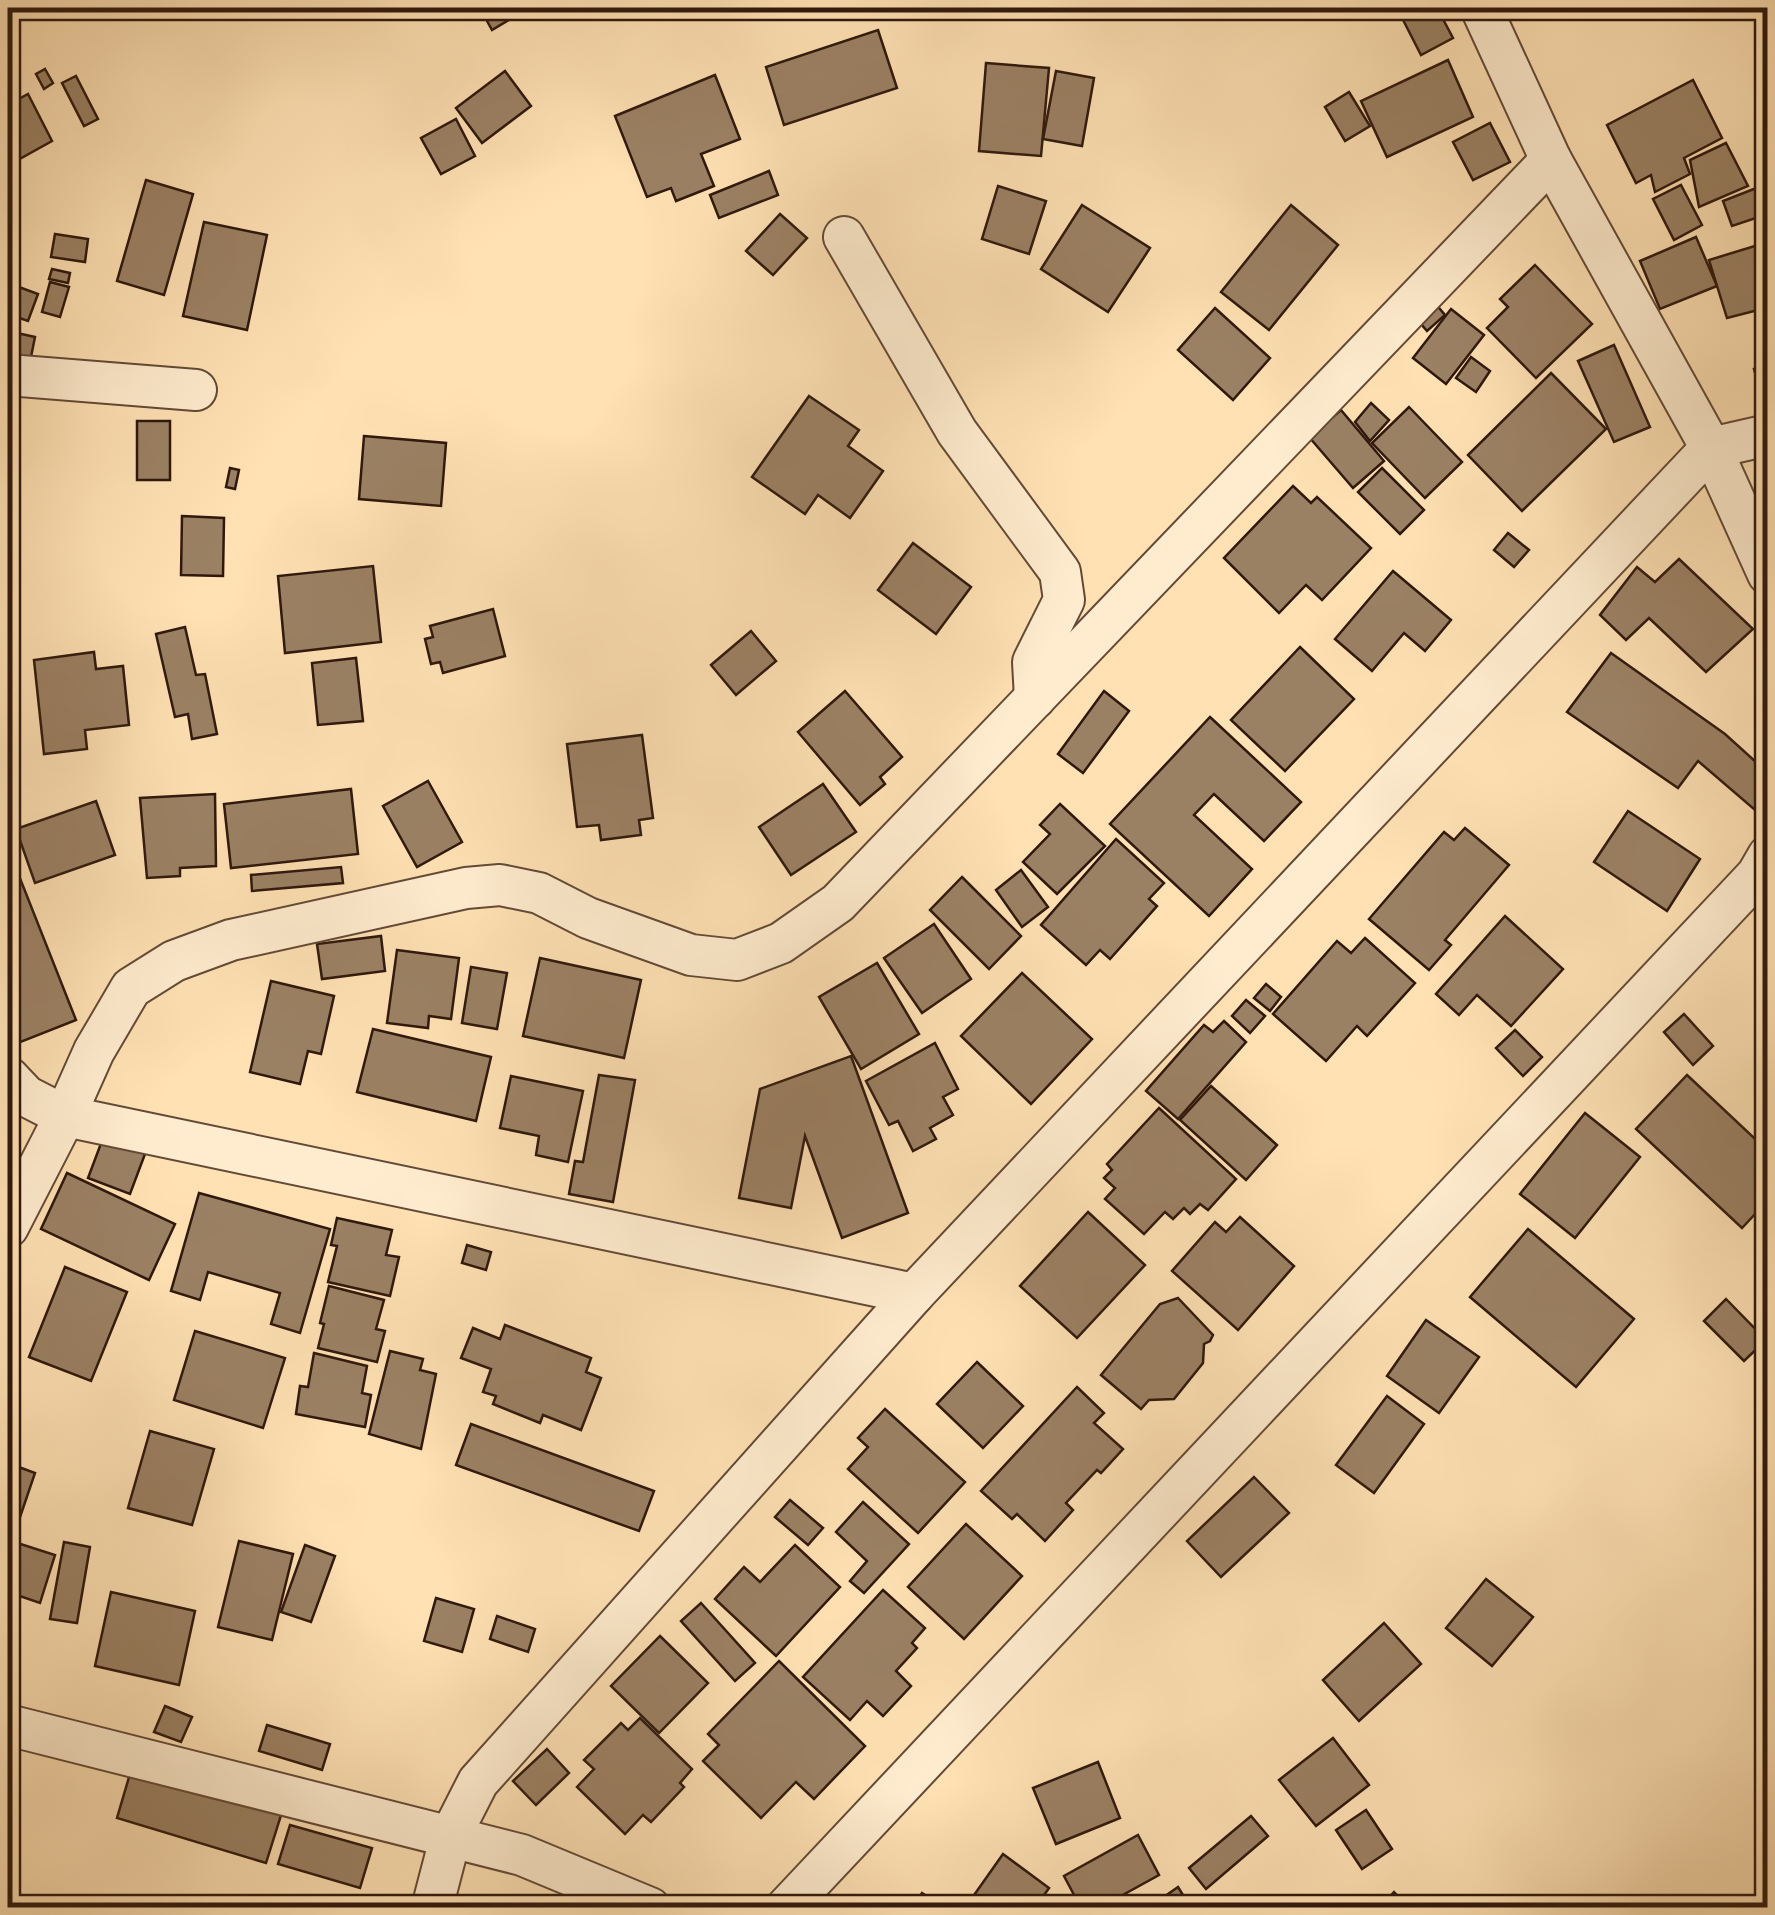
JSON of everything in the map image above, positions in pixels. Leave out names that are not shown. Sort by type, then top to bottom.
[{"type":"street","points":[[1481,8],[1552,160],[1711,448],[1768,574]]},
{"type":"street","points":[[8,1227],[94,1051],[131,988],[174,961],[231,940],[466,888],[500,885],[539,893],[588,918],[691,956],[737,960],[781,944],[838,904],[1552,160]]},
{"type":"street","points":[[844,237],[957,432],[1060,572],[1064,600],[1033,662],[1035,698]]},
{"type":"street","points":[[8,375],[196,390]]},
{"type":"street","points":[[432,1908],[451,1836],[478,1782],[914,1294],[1711,448],[1768,434]]},
{"type":"street","points":[[786,1908],[1757,874],[1768,856]]},
{"type":"street","points":[[8,1077],[26,1096],[65,1116],[914,1294]]},
{"type":"street","points":[[8,1725],[522,1855],[650,1908]]},
{"type":"building","points":[[480,8],[522,8],[524,11],[492,30]]},
{"type":"building","points":[[1397,8],[1437,8],[1453,38],[1421,55]]},
{"type":"building","points":[[878,30],[897,88],[784,125],[766,67]]},
{"type":"building","points":[[1448,60],[1473,117],[1387,157],[1361,101]]},
{"type":"building","points":[[986,63],[1049,68],[1041,156],[979,151]]},
{"type":"building","points":[[45,69],[53,83],[44,89],[36,74]]},
{"type":"building","points":[[505,71],[531,106],[482,143],[456,108]]},
{"type":"building","points":[[1056,71],[1094,78],[1082,146],[1043,139]]},
{"type":"building","points":[[715,75],[740,139],[701,154],[714,186],[676,201],[671,188],[647,197],[615,116]]},
{"type":"building","points":[[76,76],[98,119],[84,126],[62,83]]},
{"type":"building","points":[[1693,80],[1722,138],[1684,158],[1690,174],[1655,192],[1651,175],[1636,183],[1607,125]]},
{"type":"building","points":[[1349,92],[1370,126],[1345,141],[1325,107]]},
{"type":"building","points":[[28,94],[52,141],[16,161],[8,144],[8,105]]},
{"type":"building","points":[[456,119],[475,156],[441,174],[421,138]]},
{"type":"building","points":[[1490,123],[1510,162],[1473,180],[1453,142]]},
{"type":"building","points":[[1726,143],[1748,186],[1699,207],[1690,160]]},
{"type":"building","points":[[769,171],[778,195],[719,218],[710,195]]},
{"type":"building","points":[[146,180],[193,194],[164,295],[117,281]]},
{"type":"building","points":[[1681,185],[1702,225],[1674,240],[1653,199]]},
{"type":"building","points":[[998,186],[1046,201],[1029,254],[982,239]]},
{"type":"building","points":[[1759,187],[1768,214],[1732,226],[1723,201]]},
{"type":"building","points":[[1082,205],[1150,248],[1108,312],[1041,269]]},
{"type":"building","points":[[1291,205],[1338,245],[1269,330],[1221,292]]},
{"type":"building","points":[[780,214],[807,238],[773,275],[746,251]]},
{"type":"building","points":[[204,222],[267,235],[247,330],[183,316]]},
{"type":"building","points":[[55,234],[88,239],[85,262],[51,257]]},
{"type":"building","points":[[1696,237],[1717,286],[1660,309],[1640,261]]},
{"type":"building","points":[[1768,242],[1768,328],[1762,309],[1727,318],[1709,260]]},
{"type":"building","points":[[1535,265],[1592,324],[1536,378],[1487,328],[1508,307],[1500,299]]},
{"type":"building","points":[[52,269],[70,273],[68,283],[49,279]]},
{"type":"building","points":[[50,282],[69,287],[60,317],[42,312]]},
{"type":"building","points":[[8,283],[38,294],[28,321],[8,314]]},
{"type":"building","points":[[1428,295],[1445,315],[1427,331],[1410,311]]},
{"type":"building","points":[[1215,308],[1270,358],[1233,400],[1178,350]]},
{"type":"building","points":[[1451,309],[1484,335],[1446,384],[1413,358]]},
{"type":"building","points":[[8,331],[35,337],[30,362],[8,357]]},
{"type":"building","points":[[1614,345],[1650,427],[1614,442],[1578,361]]},
{"type":"building","points":[[1471,357],[1490,371],[1476,392],[1456,378]]},
{"type":"building","points":[[1768,366],[1768,397],[1762,399],[1754,369]]},
{"type":"building","points":[[1551,373],[1606,429],[1522,511],[1468,455]]},
{"type":"building","points":[[809,396],[859,430],[848,446],[883,471],[850,518],[818,495],[805,514],[752,477]]},
{"type":"building","points":[[1371,403],[1389,420],[1370,441],[1355,422]]},
{"type":"building","points":[[1409,407],[1462,462],[1425,498],[1372,443]]},
{"type":"building","points":[[1341,410],[1384,461],[1353,488],[1309,437]]},
{"type":"building","points":[[137,421],[170,421],[170,480],[137,480]]},
{"type":"building","points":[[364,436],[446,443],[441,506],[359,499]]},
{"type":"building","points":[[230,468],[239,470],[235,489],[226,487]]},
{"type":"building","points":[[1382,468],[1424,510],[1400,534],[1358,492]]},
{"type":"building","points":[[1293,486],[1311,503],[1317,497],[1371,548],[1322,600],[1306,585],[1279,613],[1224,558]]},
{"type":"building","points":[[182,516],[224,518],[223,576],[181,575]]},
{"type":"building","points":[[1508,533],[1529,550],[1514,567],[1494,550]]},
{"type":"building","points":[[913,543],[971,587],[936,634],[878,590]]},
{"type":"building","points":[[1679,559],[1753,629],[1706,672],[1649,618],[1626,640],[1600,615],[1637,567],[1655,582]]},
{"type":"building","points":[[373,566],[381,642],[285,653],[278,576]]},
{"type":"building","points":[[1393,571],[1451,620],[1425,651],[1404,633],[1372,671],[1335,639]]},
{"type":"building","points":[[493,609],[505,656],[443,673],[440,662],[431,664],[425,639],[433,637],[430,626]]},
{"type":"building","points":[[185,627],[196,675],[205,674],[217,734],[192,739],[188,714],[175,717],[156,634]]},
{"type":"building","points":[[751,631],[776,661],[736,695],[711,665]]},
{"type":"building","points":[[1300,647],[1354,699],[1285,771],[1231,720]]},
{"type":"building","points":[[94,652],[96,669],[123,666],[129,725],[85,730],[87,749],[44,754],[34,660]]},
{"type":"building","points":[[1611,653],[1725,734],[1768,773],[1768,791],[1755,810],[1698,761],[1678,788],[1567,712]]},
{"type":"building","points":[[356,658],[363,721],[318,725],[312,663]]},
{"type":"building","points":[[845,691],[902,757],[880,777],[885,784],[860,805],[798,732]]},
{"type":"building","points":[[1104,691],[1129,711],[1083,773],[1058,754]]},
{"type":"building","points":[[1210,717],[1301,802],[1264,841],[1214,794],[1194,815],[1252,869],[1209,916],[1110,824]]},
{"type":"building","points":[[642,735],[653,818],[639,820],[641,835],[601,840],[599,825],[577,827],[567,744]]},
{"type":"building","points":[[428,781],[462,842],[417,867],[383,806]]},
{"type":"building","points":[[823,784],[856,832],[791,875],[759,827]]},
{"type":"building","points":[[351,789],[358,854],[231,868],[224,804]]},
{"type":"building","points":[[215,794],[216,866],[180,868],[180,876],[147,878],[140,798]]},
{"type":"building","points":[[96,801],[115,855],[35,883],[16,829]]},
{"type":"building","points":[[1060,804],[1105,846],[1057,894],[1023,862],[1050,834],[1040,825]]},
{"type":"building","points":[[1628,811],[1700,859],[1667,911],[1594,862]]},
{"type":"building","points":[[1465,828],[1509,865],[1445,940],[1451,945],[1429,970],[1369,919],[1444,832],[1454,840]]},
{"type":"building","points":[[1116,839],[1164,883],[1149,899],[1157,906],[1110,959],[1100,950],[1086,965],[1041,925]]},
{"type":"building","points":[[8,848],[76,1020],[18,1043],[8,1018]]},
{"type":"building","points":[[341,867],[343,883],[252,891],[251,875]]},
{"type":"building","points":[[1021,870],[1048,907],[1022,927],[996,890]]},
{"type":"building","points":[[962,877],[1021,936],[989,969],[930,910]]},
{"type":"building","points":[[1505,916],[1563,969],[1511,1026],[1477,995],[1459,1015],[1436,994]]},
{"type":"building","points":[[934,924],[971,979],[922,1013],[884,958]]},
{"type":"building","points":[[381,936],[385,971],[322,979],[317,944]]},
{"type":"building","points":[[1365,938],[1415,983],[1367,1036],[1357,1026],[1326,1061],[1273,1014],[1337,941],[1351,953]]},
{"type":"building","points":[[397,950],[459,958],[451,1019],[429,1016],[428,1028],[387,1023]]},
{"type":"building","points":[[540,958],[641,980],[624,1058],[523,1036]]},
{"type":"building","points":[[877,963],[919,1034],[861,1069],[819,997]]},
{"type":"building","points":[[471,967],[507,973],[497,1029],[462,1023]]},
{"type":"building","points":[[1022,973],[1092,1039],[1031,1104],[961,1036]]},
{"type":"building","points":[[271,981],[334,996],[321,1054],[308,1051],[300,1084],[250,1072]]},
{"type":"building","points":[[1266,984],[1281,997],[1270,1011],[1254,998]]},
{"type":"building","points":[[1246,1000],[1265,1016],[1250,1033],[1232,1016]]},
{"type":"building","points":[[1684,1014],[1713,1046],[1693,1065],[1664,1032]]},
{"type":"building","points":[[1224,1021],[1246,1042],[1178,1119],[1146,1091],[1204,1025],[1213,1032]]},
{"type":"building","points":[[373,1029],[491,1057],[476,1121],[357,1092]]},
{"type":"building","points":[[1515,1030],[1542,1057],[1523,1076],[1496,1048]]},
{"type":"building","points":[[935,1043],[958,1089],[943,1097],[953,1115],[930,1128],[936,1139],[913,1151],[898,1121],[889,1125],[866,1081]]},
{"type":"building","points":[[851,1056],[908,1213],[842,1238],[805,1136],[791,1208],[739,1198],[760,1089]]},
{"type":"building","points":[[599,1075],[635,1080],[613,1202],[569,1194],[575,1161],[583,1162]]},
{"type":"building","points":[[1687,1075],[1768,1151],[1768,1200],[1742,1228],[1636,1129]]},
{"type":"building","points":[[511,1076],[583,1091],[568,1162],[536,1155],[539,1136],[500,1128]]},
{"type":"building","points":[[1211,1086],[1277,1145],[1246,1180],[1180,1120]]},
{"type":"building","points":[[1159,1108],[1236,1179],[1208,1210],[1200,1204],[1190,1214],[1184,1208],[1173,1219],[1165,1212],[1144,1234],[1105,1199],[1115,1188],[1104,1178],[1112,1170],[1107,1164]]},
{"type":"building","points":[[1585,1113],[1640,1157],[1575,1238],[1520,1194]]},
{"type":"building","points":[[103,1138],[145,1154],[130,1194],[88,1178]]},
{"type":"building","points":[[67,1173],[175,1224],[149,1280],[41,1229]]},
{"type":"building","points":[[199,1193],[330,1229],[300,1333],[271,1324],[280,1293],[208,1272],[200,1300],[171,1291]]},
{"type":"building","points":[[1088,1212],[1145,1265],[1077,1338],[1020,1286]]},
{"type":"building","points":[[1240,1217],[1294,1266],[1238,1330],[1172,1271],[1215,1222],[1226,1232]]},
{"type":"building","points":[[337,1218],[392,1230],[386,1255],[399,1257],[390,1296],[328,1282],[337,1246],[331,1245]]},
{"type":"building","points":[[1528,1229],[1634,1319],[1576,1387],[1470,1297]]},
{"type":"building","points":[[467,1245],[491,1252],[486,1270],[462,1263]]},
{"type":"building","points":[[65,1267],[127,1292],[91,1381],[29,1357]]},
{"type":"building","points":[[329,1286],[384,1300],[376,1329],[385,1331],[377,1362],[318,1348]]},
{"type":"building","points":[[1178,1298],[1213,1335],[1204,1344],[1203,1363],[1174,1399],[1149,1400],[1141,1409],[1101,1375],[1160,1304]]},
{"type":"building","points":[[1726,1299],[1766,1340],[1744,1361],[1704,1321]]},
{"type":"building","points":[[1426,1320],[1479,1357],[1439,1413],[1387,1376]]},
{"type":"building","points":[[505,1325],[591,1358],[586,1372],[601,1378],[581,1430],[543,1415],[540,1423],[493,1404],[496,1396],[483,1392],[491,1369],[461,1358],[473,1328],[500,1339]]},
{"type":"building","points":[[195,1331],[285,1358],[263,1428],[174,1400]]},
{"type":"building","points":[[390,1351],[423,1359],[420,1370],[436,1374],[421,1449],[369,1434]]},
{"type":"building","points":[[314,1353],[367,1366],[362,1393],[371,1395],[365,1427],[296,1414],[300,1386],[308,1387]]},
{"type":"building","points":[[977,1362],[1023,1406],[983,1448],[937,1404]]},
{"type":"building","points":[[1077,1387],[1104,1413],[1094,1423],[1123,1449],[1066,1503],[1073,1510],[1045,1541],[1017,1514],[1012,1519],[981,1491]]},
{"type":"building","points":[[1387,1396],[1424,1424],[1374,1493],[1336,1465]]},
{"type":"building","points":[[885,1409],[965,1482],[918,1533],[848,1469],[868,1447],[858,1438]]},
{"type":"building","points":[[471,1424],[654,1491],[639,1531],[456,1465]]},
{"type":"building","points":[[150,1431],[214,1449],[192,1525],[128,1508]]},
{"type":"building","points":[[8,1463],[35,1473],[17,1526],[8,1522]]},
{"type":"building","points":[[1254,1477],[1289,1513],[1221,1577],[1187,1541]]},
{"type":"building","points":[[790,1500],[823,1528],[808,1545],[775,1517]]},
{"type":"building","points":[[863,1502],[909,1544],[864,1593],[850,1581],[867,1561],[836,1532]]},
{"type":"building","points":[[966,1524],[1022,1576],[964,1639],[908,1587]]},
{"type":"building","points":[[8,1540],[55,1555],[40,1603],[8,1592]]},
{"type":"building","points":[[239,1541],[293,1554],[272,1640],[218,1627]]},
{"type":"building","points":[[64,1542],[90,1547],[77,1623],[50,1619]]},
{"type":"building","points":[[305,1545],[335,1556],[311,1622],[281,1612]]},
{"type":"building","points":[[795,1545],[840,1587],[776,1656],[715,1599],[744,1567],[760,1582]]},
{"type":"building","points":[[1486,1579],[1533,1617],[1492,1666],[1446,1628]]},
{"type":"building","points":[[883,1590],[925,1628],[912,1643],[917,1648],[896,1671],[911,1686],[883,1716],[867,1701],[850,1720],[803,1677]]},
{"type":"building","points":[[111,1592],[195,1611],[179,1685],[95,1666]]},
{"type":"building","points":[[436,1598],[474,1609],[462,1652],[424,1641]]},
{"type":"building","points":[[701,1603],[755,1663],[735,1681],[681,1621]]},
{"type":"building","points":[[497,1616],[535,1629],[528,1652],[490,1639]]},
{"type":"building","points":[[1384,1623],[1421,1664],[1359,1721],[1323,1680]]},
{"type":"building","points":[[660,1636],[708,1683],[659,1733],[611,1686]]},
{"type":"building","points":[[779,1661],[865,1746],[814,1799],[796,1782],[761,1818],[703,1761],[719,1745],[708,1734]]},
{"type":"building","points":[[165,1706],[192,1717],[181,1742],[154,1732]]},
{"type":"building","points":[[640,1718],[692,1769],[680,1783],[684,1787],[651,1822],[643,1815],[625,1834],[577,1787],[594,1769],[584,1760],[621,1723],[628,1730]]},
{"type":"building","points":[[267,1725],[330,1744],[322,1770],[259,1751]]},
{"type":"building","points":[[1333,1738],[1369,1785],[1316,1826],[1279,1780]]},
{"type":"building","points":[[547,1749],[569,1773],[536,1805],[513,1781]]},
{"type":"building","points":[[1098,1762],[1120,1818],[1056,1844],[1033,1788]]},
{"type":"building","points":[[132,1767],[282,1812],[266,1863],[117,1818]]},
{"type":"building","points":[[1366,1810],[1392,1849],[1362,1869],[1336,1830]]},
{"type":"building","points":[[1251,1816],[1268,1836],[1206,1889],[1189,1868]]},
{"type":"building","points":[[290,1825],[372,1848],[360,1888],[278,1864]]},
{"type":"building","points":[[1138,1835],[1159,1875],[1099,1908],[1081,1908],[1064,1876]]},
{"type":"building","points":[[1003,1854],[1049,1888],[1035,1908],[986,1908],[972,1898]]},
{"type":"building","points":[[1178,1887],[1191,1908],[1148,1908]]},
{"type":"building","points":[[1394,1892],[1409,1908],[1379,1908]]},
{"type":"building","points":[[922,1893],[946,1908],[913,1908]]}]
